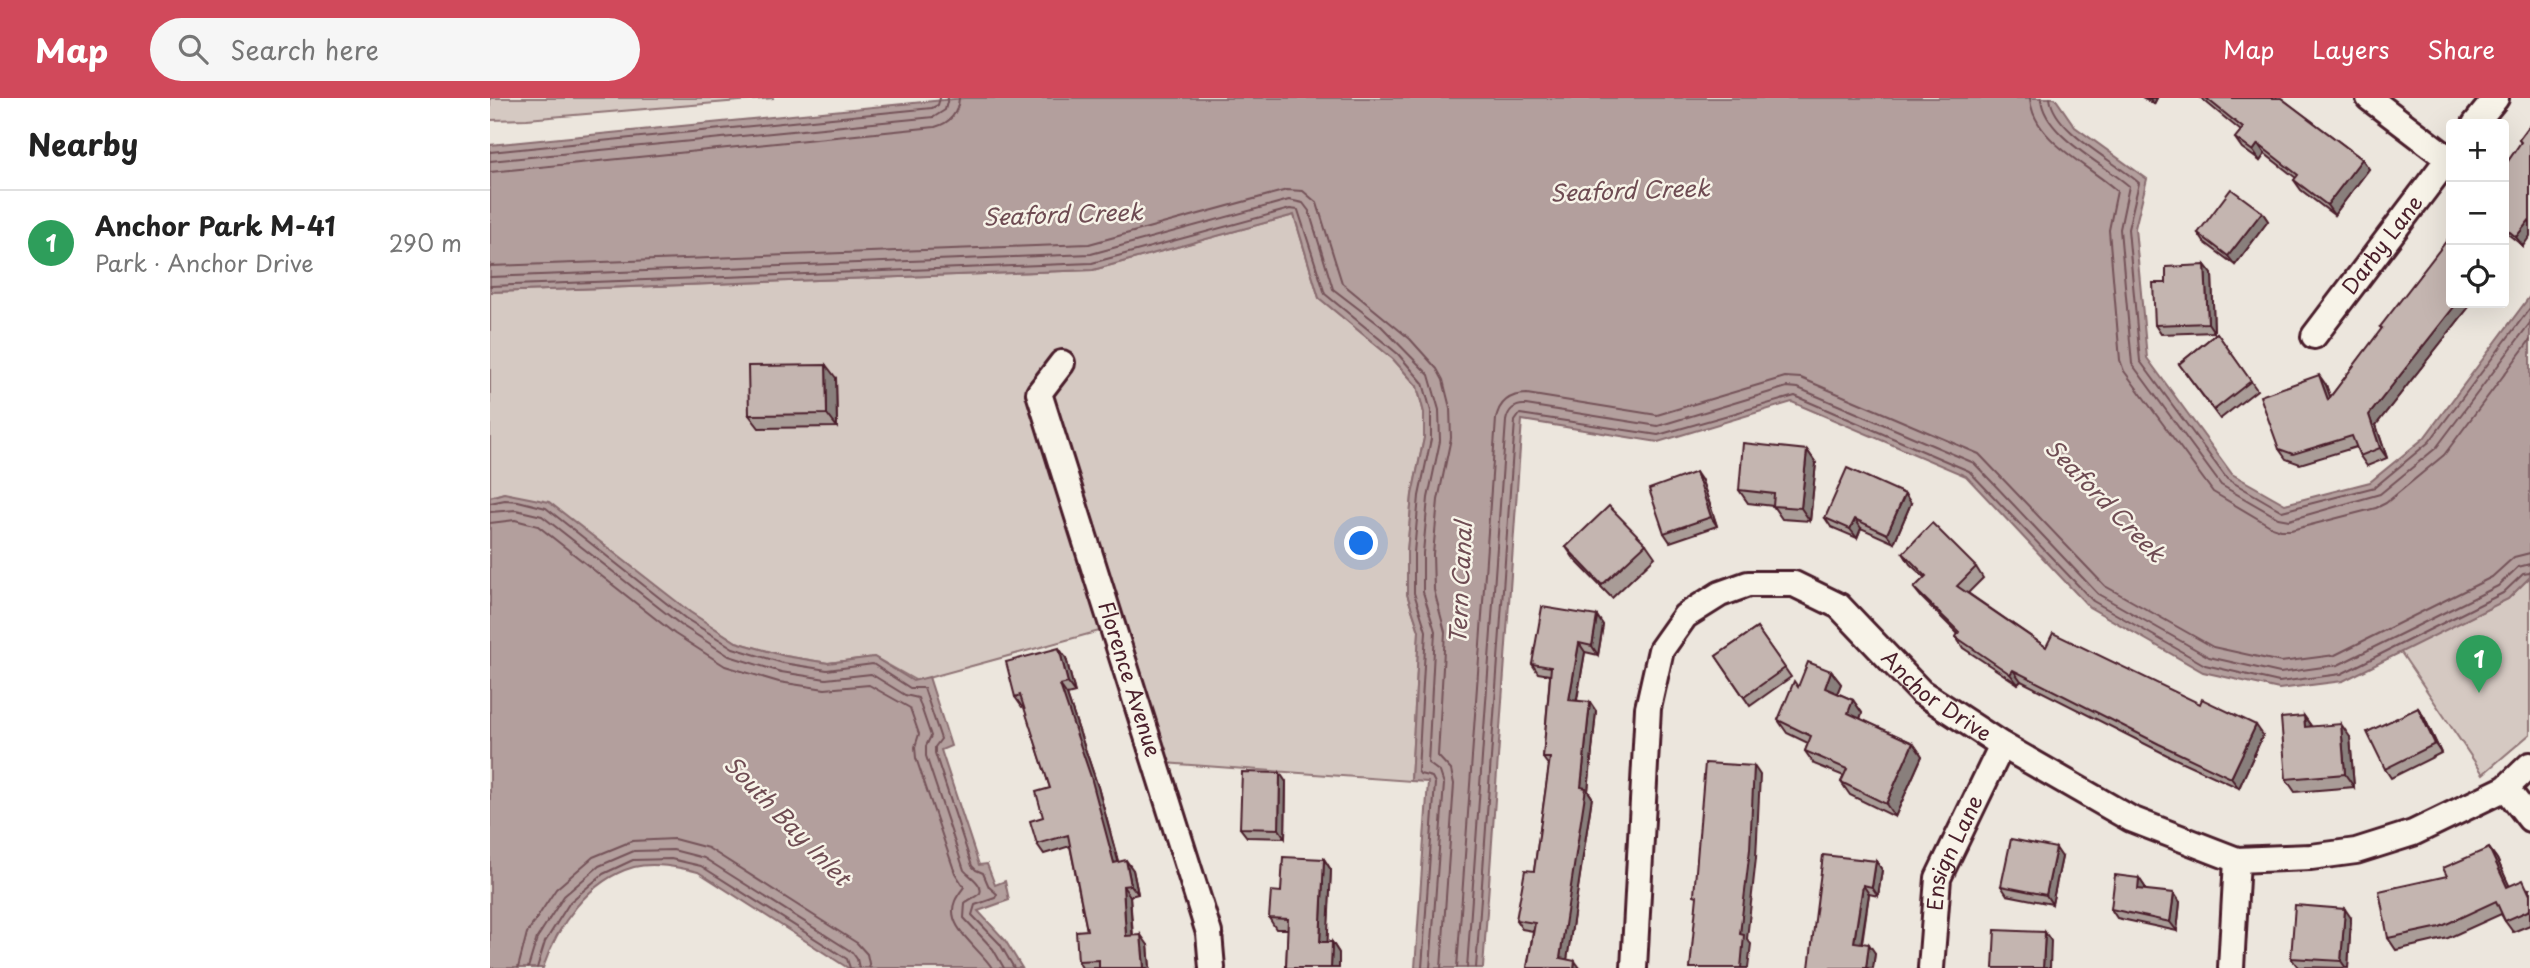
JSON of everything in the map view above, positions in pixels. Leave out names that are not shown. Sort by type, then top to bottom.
[{"type":"street","points":[[2369,98],[2446,154]]},
{"type":"street","points":[[2479,119],[2496,98]]},
{"type":"street","name":"Darby Lane","points":[[2314,336],[2446,162]]},
{"type":"street","name":"Florence Avenue","points":[[1062,363],[1039,393],[1209,933],[1212,968]]},
{"type":"street","name":"Anchor Drive","points":[[1634,968],[1648,708],[1661,650],[1685,616],[1720,593],[1748,584],[1794,584],[1839,606],[1921,692],[2002,745],[2131,819],[2237,860],[2311,857],[2356,850],[2413,833],[2506,788],[2530,765]]},
{"type":"street","name":"Ensign Lane","points":[[1931,968],[1938,878],[2002,745]]},
{"type":"street","points":[[2506,788],[2530,819]]},
{"type":"street","points":[[2231,968],[2237,860]]},
{"type":"shaded area","points":[[490,98],[774,98],[490,120]]},
{"type":"shaded area","points":[[1294,215],[1319,298],[1393,359],[1417,386],[1424,413],[1424,438],[1412,495],[1407,552],[1407,594],[1419,631],[1411,781],[1164,763],[1125,624],[917,681],[874,657],[828,663],[785,656],[736,642],[504,493],[490,497],[490,292],[1093,270]]},
{"type":"shaded area","points":[[2530,577],[2530,734],[2483,774],[2400,651],[2508,599]]},
{"type":"water","points":[[964,98],[2055,98],[2075,127],[2147,179],[2135,228],[2147,358],[2232,474],[2285,504],[2370,482],[2424,438],[2530,296],[2530,577],[2508,599],[2343,681],[2279,689],[2203,672],[2089,607],[1966,476],[1792,402],[1658,442],[1522,420],[1483,968],[1415,968],[1428,782],[1411,781],[1419,631],[1407,594],[1407,552],[1412,495],[1424,438],[1424,413],[1417,386],[1393,359],[1319,298],[1294,215],[1093,270],[490,292],[490,145]]},
{"type":"water","name":"South Bay Inlet","points":[[504,493],[549,502],[690,612],[736,642],[785,656],[828,663],[874,657],[913,681],[929,677],[951,746],[941,750],[979,865],[987,864],[995,885],[1005,881],[1009,900],[978,911],[1005,940],[1022,968],[848,968],[698,872],[650,865],[617,873],[589,894],[566,921],[543,968],[490,968],[490,497]]},
{"type":"building","points":[[2206,98],[2281,98],[2362,159],[2327,205],[2294,180],[2298,175],[2258,144],[2253,151],[2235,138],[2243,128]]},
{"type":"building","points":[[2530,125],[2530,219],[2516,237],[2509,231],[2509,160],[2521,142],[2519,140]]},
{"type":"building","points":[[2231,189],[2262,212],[2228,256],[2198,233]]},
{"type":"building","points":[[2446,241],[2446,308],[2453,308],[2369,415],[2380,448],[2360,456],[2352,436],[2293,454],[2279,449],[2260,396],[2319,375],[2328,400],[2382,328],[2380,327]]},
{"type":"building","points":[[2205,265],[2208,323],[2155,325],[2153,283],[2166,283],[2166,267]]},
{"type":"building","points":[[2217,333],[2251,381],[2214,410],[2179,364]]},
{"type":"building","points":[[826,365],[827,414],[749,415],[748,366]]},
{"type":"building","points":[[1743,443],[1807,450],[1801,508],[1773,506],[1774,494],[1739,490]]},
{"type":"building","points":[[1847,468],[1905,494],[1887,534],[1855,519],[1850,529],[1825,518]]},
{"type":"building","points":[[1696,472],[1711,517],[1664,533],[1649,489]]},
{"type":"building","points":[[1609,506],[1646,544],[1602,585],[1566,547]]},
{"type":"building","points":[[1932,523],[1976,567],[1957,586],[2046,647],[2053,633],[2200,704],[2202,699],[2256,725],[2231,778],[2013,670],[2010,674],[1956,637],[1959,632],[1914,588],[1926,576],[1903,553]]},
{"type":"building","points":[[1542,607],[1597,616],[1592,646],[1579,643],[1569,700],[1590,702],[1581,787],[1586,788],[1560,958],[1575,961],[1574,968],[1527,968],[1535,923],[1516,920],[1525,870],[1534,871],[1550,758],[1543,758],[1551,667],[1532,664]]},
{"type":"building","points":[[1757,628],[1785,668],[1744,697],[1716,656]]},
{"type":"building","points":[[1059,648],[1068,683],[1060,685],[1091,777],[1114,863],[1126,860],[1131,885],[1123,886],[1126,936],[1141,935],[1144,968],[1099,968],[1099,960],[1078,961],[1076,931],[1087,930],[1068,835],[1037,844],[1030,821],[1043,817],[1036,792],[1050,788],[1020,695],[1015,697],[1006,662]]},
{"type":"building","points":[[1808,662],[1831,671],[1825,688],[1853,700],[1848,713],[1913,743],[1886,804],[1841,782],[1847,769],[1805,751],[1811,736],[1778,720],[1794,681],[1798,687]]},
{"type":"building","points":[[2418,708],[2435,744],[2385,769],[2367,732]]},
{"type":"building","points":[[2304,716],[2305,727],[2341,724],[2345,774],[2286,779],[2281,718]]},
{"type":"building","points":[[1705,763],[1754,766],[1750,849],[1740,934],[1744,935],[1741,968],[1690,968]]},
{"type":"building","points":[[1242,772],[1280,773],[1279,829],[1240,828]]},
{"type":"building","points":[[2011,839],[2056,848],[2046,895],[2001,886]]},
{"type":"building","points":[[2489,848],[2507,887],[2523,880],[2530,895],[2530,910],[2505,921],[2496,901],[2440,927],[2388,938],[2379,891],[2447,876],[2443,868]]},
{"type":"building","points":[[1823,855],[1876,861],[1872,887],[1863,885],[1854,942],[1869,944],[1866,968],[1809,968]]},
{"type":"building","points":[[1283,857],[1324,859],[1320,942],[1332,942],[1331,968],[1286,968],[1288,919],[1269,918],[1271,891],[1281,892]]},
{"type":"building","points":[[2115,875],[2139,878],[2138,889],[2174,893],[2170,922],[2111,909]]},
{"type":"building","points":[[2295,905],[2345,909],[2341,961],[2291,958]]},
{"type":"building","points":[[1995,930],[2045,932],[2043,968],[1993,968]]},
{"type":"place","name":"Anchor Park M-41","points":[[2479,693]]},
{"type":"water label","name":"Seaford Creek","points":[[1630,191]]},
{"type":"water label","name":"Seaford Creek","points":[[1063,215]]},
{"type":"water label","name":"Seaford Creek","points":[[2105,501]]},
{"type":"water label","name":"Tern Canal","points":[[1461,583]]}]
